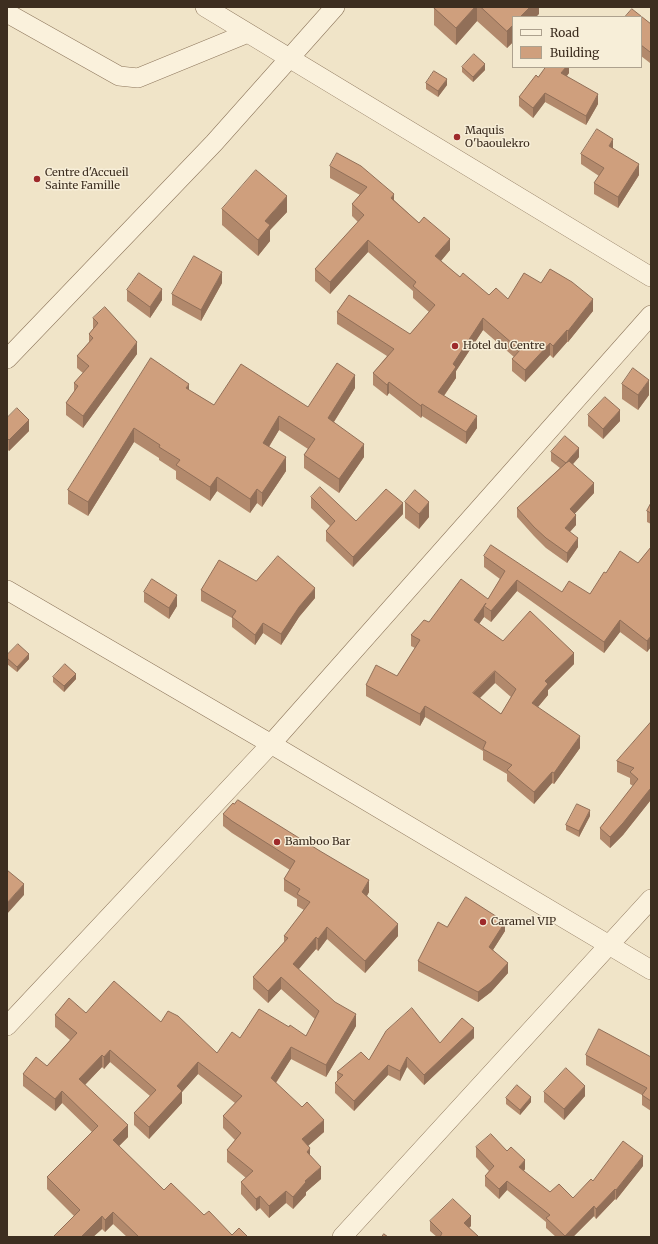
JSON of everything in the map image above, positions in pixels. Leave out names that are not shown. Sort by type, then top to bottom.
[{"type":"street","points":[[205,7],[651,277]]},
{"type":"street","points":[[7,359],[214,143],[335,7]]},
{"type":"street","points":[[7,13],[119,76],[138,78],[248,33]]},
{"type":"street","points":[[7,1026],[272,744],[651,315]]},
{"type":"street","points":[[7,590],[272,744],[651,970]]},
{"type":"street","points":[[342,1237],[651,899]]},
{"type":"building","points":[[475,7],[456,28],[434,8]]},
{"type":"building","points":[[481,7],[530,7],[521,16],[512,16],[512,26],[507,31]]},
{"type":"building","points":[[632,9],[641,16],[626,16]]},
{"type":"building","points":[[642,17],[651,24],[650,52],[642,46]]},
{"type":"building","points":[[474,54],[485,64],[473,77],[462,67]]},
{"type":"building","points":[[545,68],[565,68],[561,73],[598,94],[586,116],[545,93],[533,108],[519,97],[536,75],[538,77]]},
{"type":"building","points":[[434,71],[447,79],[438,91],[426,83]]},
{"type":"building","points":[[597,129],[613,139],[609,146],[639,164],[618,197],[594,183],[604,168],[581,154]]},
{"type":"building","points":[[337,153],[361,166],[394,194],[391,198],[419,223],[424,217],[450,239],[435,256],[460,277],[463,273],[489,295],[496,288],[508,299],[524,273],[541,283],[550,269],[572,282],[593,299],[568,331],[567,330],[553,346],[550,343],[525,370],[512,359],[520,350],[483,318],[453,364],[456,367],[438,392],[477,416],[466,432],[422,404],[421,406],[389,382],[387,385],[373,373],[394,349],[337,312],[349,295],[410,334],[435,305],[413,286],[416,282],[368,240],[330,282],[315,269],[364,215],[352,204],[367,187],[330,166]]},
{"type":"building","points":[[256,170],[287,196],[265,221],[270,225],[258,240],[222,209]]},
{"type":"building","points":[[194,256],[222,272],[201,310],[172,294]]},
{"type":"building","points":[[139,273],[162,289],[150,307],[127,290]]},
{"type":"building","points":[[105,307],[137,342],[83,416],[66,403],[78,386],[74,383],[89,366],[77,356],[93,338],[89,334],[98,323],[93,318]]},
{"type":"building","points":[[151,358],[189,384],[186,388],[214,405],[241,364],[308,407],[337,363],[355,375],[328,418],[364,444],[339,479],[304,455],[315,439],[279,416],[263,443],[286,457],[262,493],[257,489],[250,499],[217,477],[210,487],[176,465],[180,460],[159,447],[160,445],[134,428],[88,502],[68,490]]},
{"type":"building","points":[[633,368],[649,380],[638,395],[622,384]]},
{"type":"building","points":[[605,397],[620,410],[603,429],[588,415]]},
{"type":"building","points":[[17,408],[29,420],[9,440],[7,438],[7,418]]},
{"type":"building","points":[[565,436],[579,448],[566,463],[551,452]]},
{"type":"building","points":[[569,461],[594,483],[570,509],[576,515],[565,528],[578,538],[567,553],[546,538],[517,508]]},
{"type":"building","points":[[320,487],[356,521],[386,489],[403,503],[353,557],[326,531],[335,521],[311,497]]},
{"type":"building","points":[[415,490],[429,502],[419,514],[405,502]]},
{"type":"building","points":[[651,503],[651,513],[647,511]]},
{"type":"building","points":[[491,545],[562,592],[569,581],[590,594],[620,551],[638,563],[651,547],[651,636],[647,641],[620,620],[604,642],[517,580],[491,611],[484,606],[486,603],[474,620],[503,641],[530,611],[574,653],[545,681],[548,684],[532,703],[580,736],[554,773],[552,772],[534,792],[507,770],[512,765],[483,749],[486,742],[425,706],[420,714],[366,685],[376,665],[397,676],[420,640],[411,635],[424,620],[429,622],[461,579],[488,599],[505,571],[484,556]],"holes":[[[495,671],[516,689],[501,714],[473,693]]]},
{"type":"building","points":[[278,556],[315,588],[299,607],[281,634],[263,623],[255,635],[232,617],[236,611],[201,590],[219,560],[256,581]]},
{"type":"building","points":[[152,579],[177,595],[169,608],[144,592]]},
{"type":"building","points":[[18,644],[29,654],[17,667],[7,658],[7,655]]},
{"type":"building","points":[[65,664],[76,674],[64,686],[53,677]]},
{"type":"building","points":[[651,722],[651,790],[650,789],[610,837],[600,828],[638,779],[630,772],[634,768],[617,761]]},
{"type":"building","points":[[238,800],[369,880],[362,892],[398,924],[365,961],[327,927],[318,939],[316,937],[293,964],[335,1002],[356,1014],[326,1065],[291,1047],[271,1078],[302,1107],[307,1102],[324,1120],[302,1139],[310,1148],[307,1152],[321,1167],[305,1181],[306,1182],[293,1197],[286,1191],[269,1206],[260,1196],[256,1199],[241,1182],[253,1171],[227,1150],[241,1133],[223,1116],[242,1096],[198,1062],[177,1086],[182,1091],[149,1127],[134,1113],[156,1090],[110,1050],[104,1057],[102,1055],[79,1079],[128,1125],[113,1140],[164,1190],[171,1183],[204,1215],[209,1211],[232,1235],[239,1228],[248,1237],[139,1237],[113,1212],[105,1220],[102,1216],[81,1237],[53,1237],[80,1210],[47,1177],[98,1126],[62,1091],[55,1099],[23,1074],[36,1057],[47,1066],[77,1033],[55,1015],[69,998],[86,1013],[114,981],[161,1022],[168,1011],[178,1016],[217,1053],[232,1032],[240,1038],[259,1009],[289,1027],[290,1025],[306,1036],[319,1011],[281,977],[268,991],[253,977],[288,938],[284,936],[310,902],[297,894],[300,889],[284,879],[295,861],[223,814],[233,803],[234,804]]},
{"type":"building","points":[[577,804],[590,810],[579,831],[566,825]]},
{"type":"building","points":[[7,870],[24,884],[7,903]]},
{"type":"building","points":[[466,897],[505,922],[489,947],[508,963],[491,982],[478,992],[418,961],[438,922],[447,927]]},
{"type":"building","points":[[412,1008],[440,1043],[462,1018],[474,1028],[424,1075],[407,1057],[400,1071],[388,1065],[354,1101],[335,1083],[343,1075],[337,1072],[361,1052],[369,1060],[386,1031]]},
{"type":"building","points":[[599,1029],[651,1057],[651,1101],[642,1095],[647,1088],[586,1055]]},
{"type":"building","points":[[566,1068],[585,1086],[564,1109],[544,1092]]},
{"type":"building","points":[[517,1085],[531,1097],[520,1110],[506,1098]]},
{"type":"building","points":[[491,1134],[507,1151],[511,1147],[525,1160],[519,1167],[550,1192],[559,1184],[573,1198],[591,1179],[593,1181],[623,1141],[643,1156],[616,1190],[615,1189],[596,1209],[594,1206],[565,1236],[546,1218],[550,1215],[507,1181],[499,1189],[485,1176],[494,1166],[476,1147]]},
{"type":"building","points":[[453,1199],[471,1216],[464,1223],[479,1237],[440,1237],[442,1233],[430,1221]]},
{"type":"place","name":"Maquis O'baoulekro","points":[[457,137]]},
{"type":"place","name":"Centre d'Accueil Sainte Famille","points":[[37,179]]},
{"type":"place","name":"Hotel du Centre","points":[[455,346]]},
{"type":"place","name":"Bamboo Bar","points":[[277,842]]},
{"type":"place","name":"Caramel VIP","points":[[483,922]]}]
